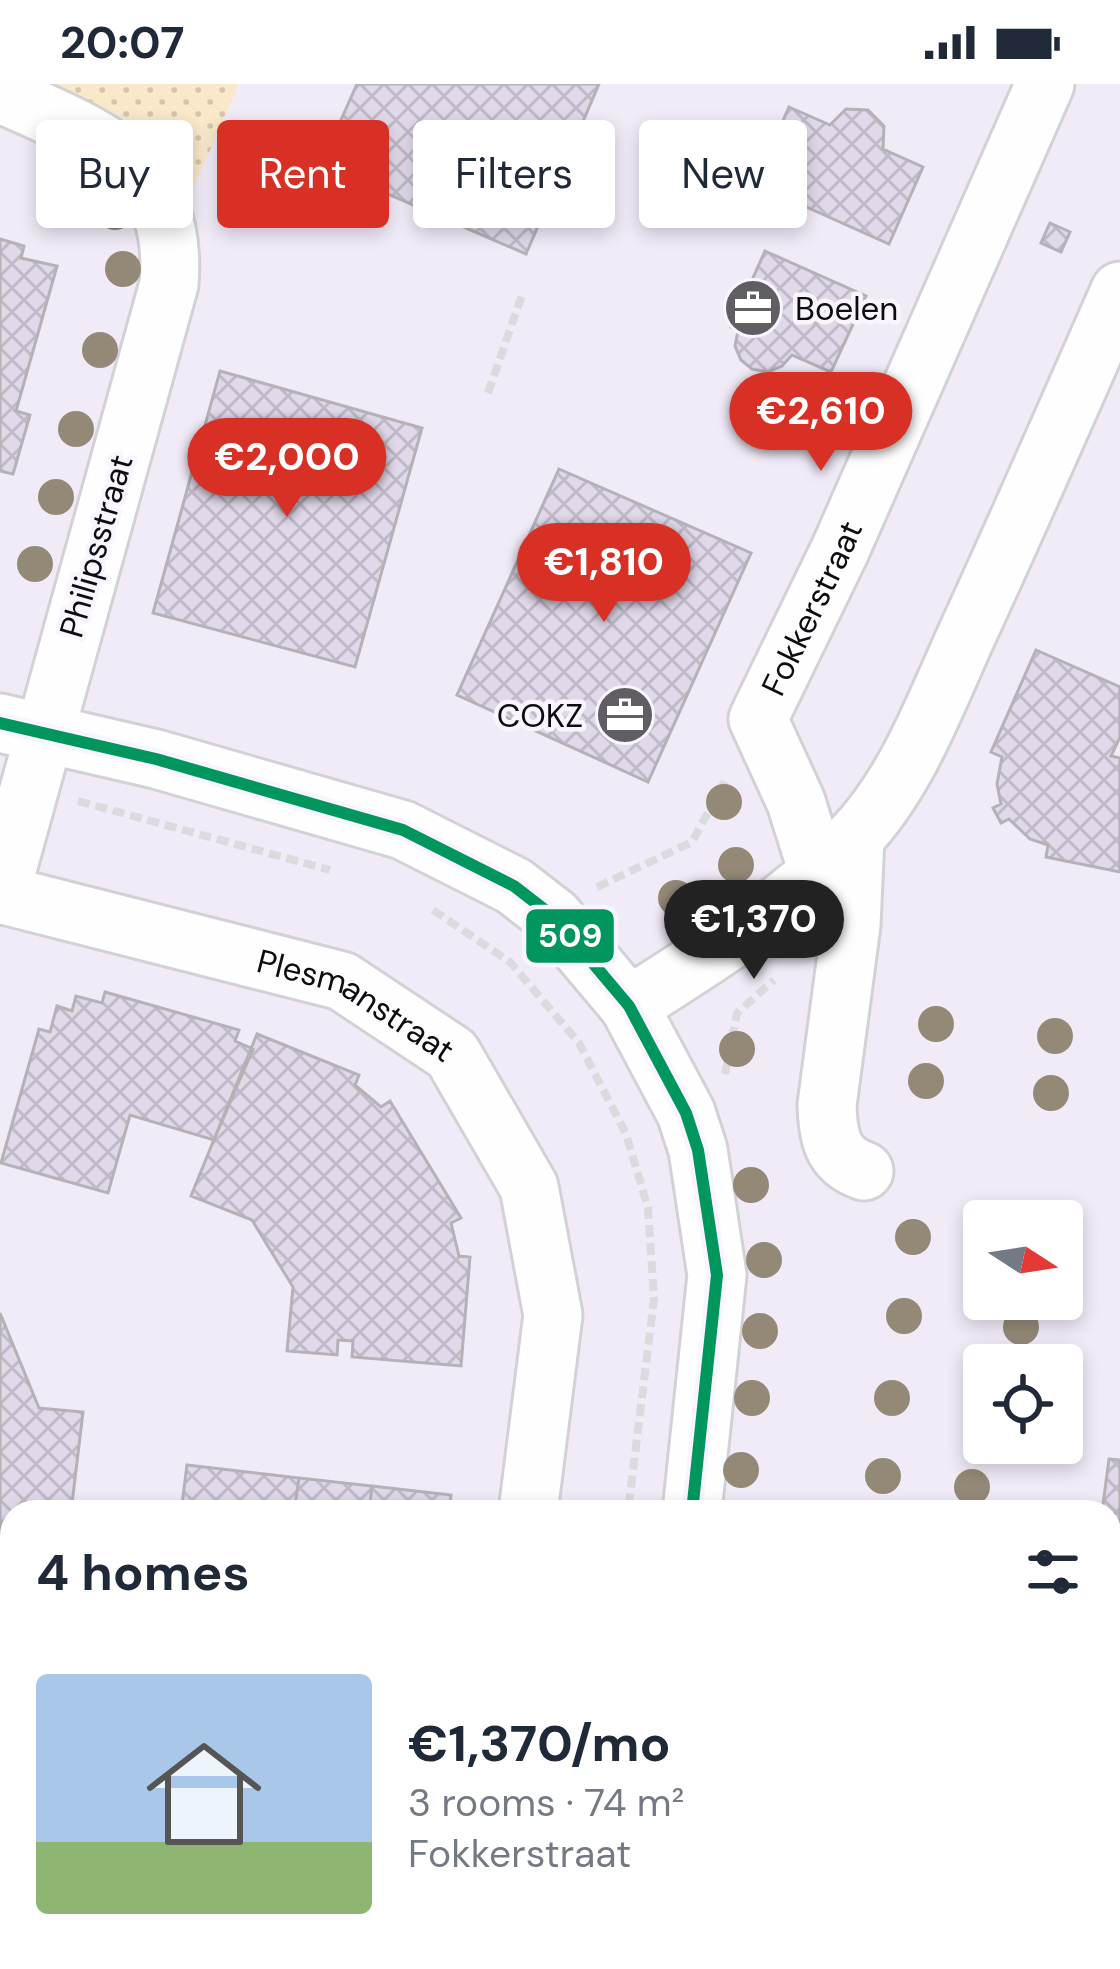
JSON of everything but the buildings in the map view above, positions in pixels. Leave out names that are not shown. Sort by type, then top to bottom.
[{"type":"street","name":"Fokkerstraat","points":[[836,854],[796,802],[758,719],[839,550],[1046,84]]},
{"type":"street","name":"Philipsstraat","points":[[0,93],[122,154],[158,198],[172,251],[169,284],[22,728],[0,894]]},
{"type":"street","points":[[629,1006],[740,936],[836,854],[889,795],[928,720],[1120,291]]},
{"type":"street","points":[[22,728],[156,759],[403,830],[514,886],[554,917],[629,1006],[686,1113],[698,1150],[717,1275],[693,1500]]},
{"type":"street","points":[[836,854],[851,925],[827,1106],[828,1133],[835,1152],[847,1165],[864,1171]]},
{"type":"street","name":"Plesmanstraat","points":[[0,894],[342,981],[452,1054],[529,1187],[553,1316],[530,1500]]},
{"type":"path","points":[[488,393],[522,295]]},
{"type":"path","points":[[554,917],[583,894],[692,842],[758,719]]},
{"type":"path","points":[[626,1134],[723,1098],[737,1012],[778,976]]},
{"type":"shaded area","points":[[0,84],[1120,84],[1120,1500],[0,1500]]},
{"type":"shaded area","points":[[48,84],[239,84],[223,120],[217,120],[217,134],[193,189],[193,120],[127,120]]},
{"type":"transit line","name":"509","points":[[0,723],[156,759],[403,830],[514,886],[554,917],[629,1006],[686,1113],[698,1150],[717,1275],[693,1500]]},
{"type":"place","name":"Boelen","points":[[753,308]]},
{"type":"place","name":"COKZ","points":[[625,715]]}]
